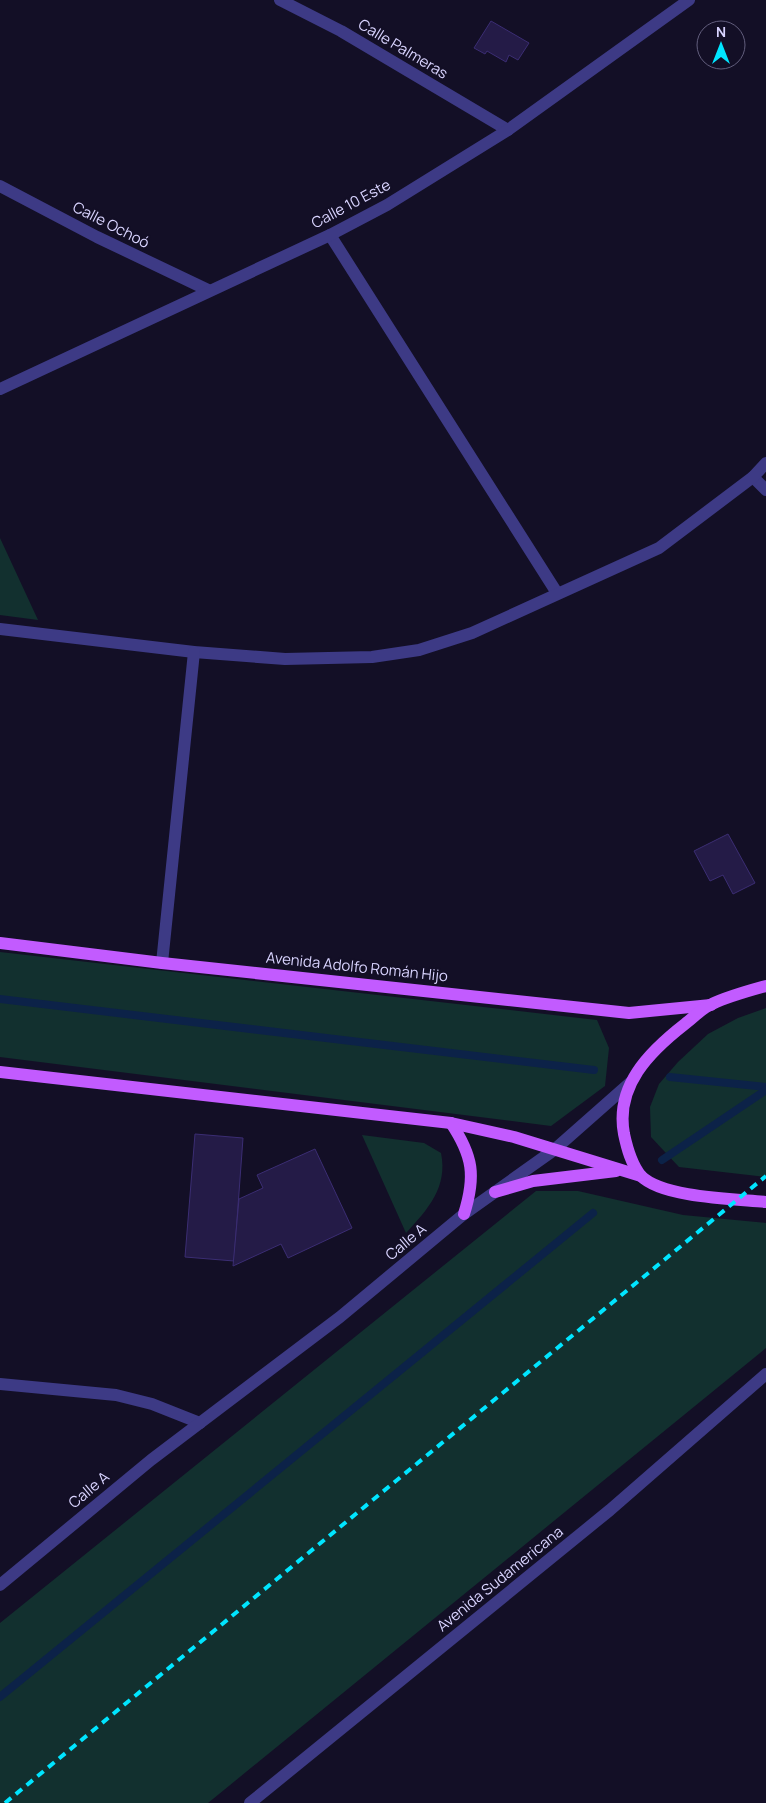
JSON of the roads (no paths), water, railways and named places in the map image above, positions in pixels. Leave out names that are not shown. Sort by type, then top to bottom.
[{"type":"main road","name":"Avenida Adolfo Román Hijo","points":[[0,943],[162,963],[630,1013],[710,1004]]},
{"type":"main road","points":[[642,1176],[628,1154],[623,1125],[623,1104],[631,1082],[647,1058],[710,1004],[761,987],[766,979]]},
{"type":"main road","points":[[0,1072],[451,1123],[514,1137],[642,1176],[655,1184],[672,1190],[712,1199],[766,1202]]},
{"type":"main road","points":[[451,1123],[464,1143],[471,1166],[471,1191],[464,1214]]},
{"type":"main road","points":[[495,1192],[533,1181],[622,1170]]},
{"type":"street","name":"Calle Palmeras","points":[[280,0],[341,31],[508,130]]},
{"type":"street","name":"Calle 10 Este","points":[[0,389],[208,290],[330,235],[387,205],[508,130],[689,0]]},
{"type":"street","name":"Calle Ochoó","points":[[0,186],[97,237],[208,290]]},
{"type":"street","points":[[330,235],[557,593]]},
{"type":"street","points":[[0,629],[194,652],[285,659],[372,657],[410,651],[472,633],[659,548],[753,476],[766,463]]},
{"type":"street","points":[[753,476],[766,490]]},
{"type":"street","points":[[162,963],[194,652]]},
{"type":"street","name":"Calle A","points":[[0,1585],[151,1460],[340,1317],[464,1214],[554,1150],[631,1082]]},
{"type":"street","name":"Avenida Sudamericana","points":[[250,1803],[610,1510],[766,1374]]},
{"type":"street","points":[[0,1384],[116,1395],[152,1404],[200,1423]]},
{"type":"waterway","points":[[0,999],[594,1070]]},
{"type":"waterway","points":[[670,1077],[766,1087]]},
{"type":"waterway","points":[[662,1160],[766,1090]]},
{"type":"waterway","points":[[0,1697],[593,1213]]},
{"type":"railway","points":[[5,1803],[766,1176]]}]
